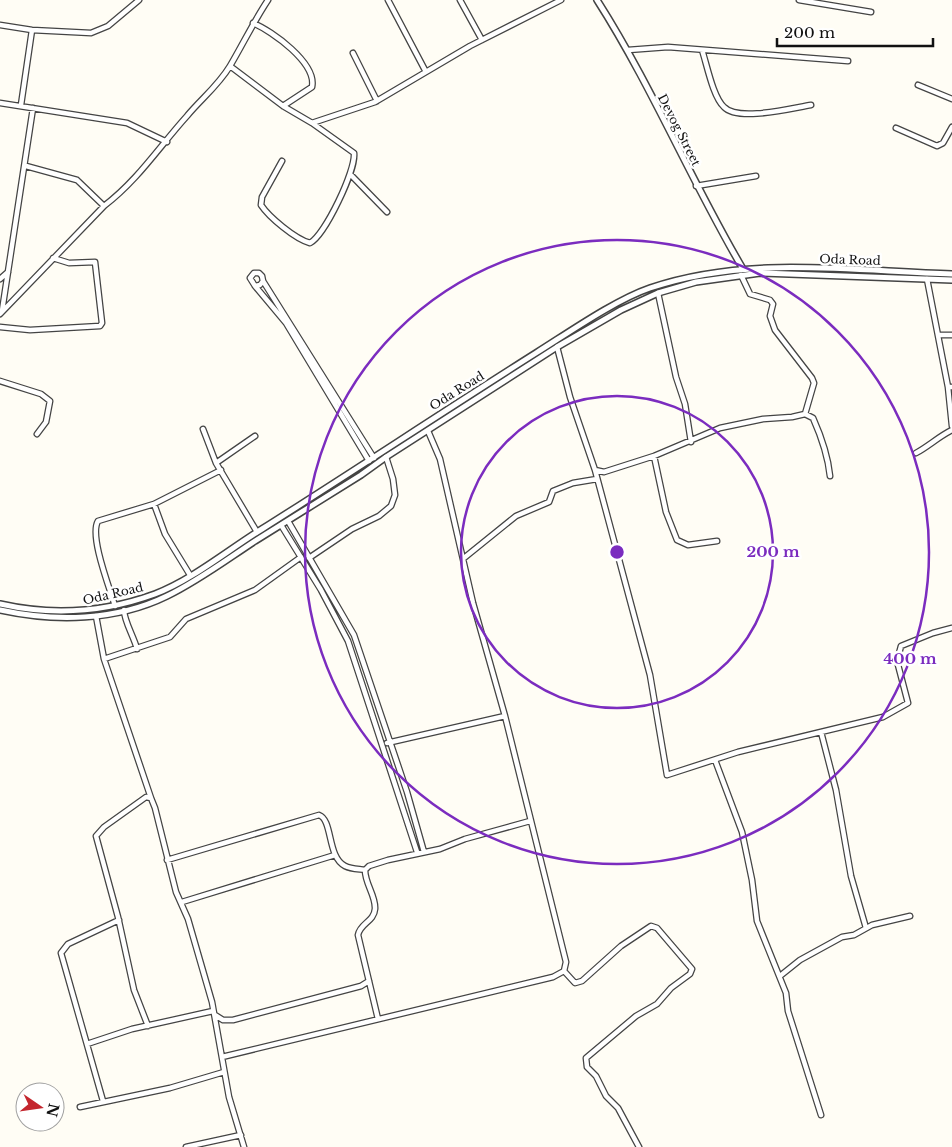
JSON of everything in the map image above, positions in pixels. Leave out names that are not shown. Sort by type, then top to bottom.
[{"type":"street","points":[[0,25],[32,30],[90,33],[108,26],[139,0]]},
{"type":"street","points":[[1,313],[104,206],[123,192],[167,142],[230,66],[253,23],[268,0]]},
{"type":"street","points":[[388,0],[426,72]]},
{"type":"street","points":[[460,0],[482,40]]},
{"type":"street","points":[[312,123],[377,101],[482,40],[561,0]]},
{"type":"street","points":[[597,1],[605,0]]},
{"type":"street","points":[[799,0],[870,12]]},
{"type":"street","points":[[834,6],[835,0]]},
{"type":"street","name":"Devog Street","points":[[597,1],[628,50],[696,186],[743,269]]},
{"type":"street","points":[[253,23],[266,28],[299,55],[312,76],[312,87],[283,106]]},
{"type":"street","points":[[21,106],[32,30]]},
{"type":"street","points":[[628,50],[668,48],[848,61]]},
{"type":"street","points":[[702,50],[716,93],[724,108],[733,112],[757,114],[810,105]]},
{"type":"street","points":[[353,53],[377,101]]},
{"type":"street","points":[[230,66],[283,106],[352,150],[355,156],[336,208],[312,242],[307,242],[266,214],[261,205],[262,197],[282,161]]},
{"type":"street","points":[[918,85],[952,99]]},
{"type":"street","points":[[0,103],[97,120],[127,122],[167,142]]},
{"type":"street","points":[[1,313],[26,166],[33,108]]},
{"type":"street","points":[[896,128],[936,146],[943,143],[952,127]]},
{"type":"street","points":[[26,166],[77,180],[104,206]]},
{"type":"street","points":[[350,174],[387,212]]},
{"type":"street","points":[[696,186],[756,176]]},
{"type":"street","points":[[0,327],[30,330],[100,326],[102,323],[95,262],[69,263],[53,258]]},
{"type":"street","name":"Oda Road","points":[[0,604],[26,610],[79,612],[115,606],[156,594],[340,480],[570,331],[649,289],[695,276],[743,269],[802,268],[952,274]]},
{"type":"street","points":[[0,279],[8,272]]},
{"type":"street","points":[[298,339],[251,283],[250,278],[254,273],[261,274],[263,281],[298,339],[327,388],[369,461]]},
{"type":"street","name":"Oda Road","points":[[0,610],[27,616],[72,618],[96,616],[124,610],[166,596],[344,486],[557,347],[621,310],[658,293],[696,282],[741,275],[770,273],[952,280]]},
{"type":"street","points":[[741,275],[750,294],[770,300],[773,304],[770,316],[775,330],[812,378],[814,383],[804,414]]},
{"type":"street","points":[[927,279],[950,387],[952,426]]},
{"type":"street","points":[[255,286],[260,285],[263,281]]},
{"type":"street","points":[[0,286],[6,288]]},
{"type":"street","points":[[658,293],[676,377],[685,404],[692,442]]},
{"type":"street","points":[[938,335],[952,335]]},
{"type":"street","points":[[557,347],[570,397],[595,470],[650,675],[667,775],[738,752],[883,717],[908,703],[898,661],[901,646],[933,633],[952,628]]},
{"type":"street","points":[[0,381],[41,394],[50,401],[46,422],[37,434]]},
{"type":"street","points":[[327,388],[374,458]]},
{"type":"street","points":[[595,470],[604,472],[654,456],[692,442],[720,428],[763,419],[792,418],[804,414],[813,418],[817,427],[828,460],[830,476]]},
{"type":"street","points":[[203,429],[216,463],[257,532]]},
{"type":"street","points":[[916,453],[932,444],[936,438],[952,430]]},
{"type":"street","points":[[428,431],[440,459],[473,603],[505,716],[564,954],[564,971],[575,983],[582,981],[621,946],[651,926],[657,928],[692,969],[690,974],[671,988],[656,1004],[636,1016],[586,1058],[587,1067],[596,1076],[606,1096],[618,1108],[639,1147]]},
{"type":"street","points":[[216,463],[255,436]]},
{"type":"street","points":[[654,456],[666,512],[677,540],[688,545],[716,541]]},
{"type":"street","points":[[104,659],[170,637],[176,627],[197,613],[255,590],[302,559],[310,558],[352,529],[379,516],[391,506],[395,495],[393,479],[386,457]]},
{"type":"street","points":[[115,606],[102,564],[96,525],[98,521],[154,504],[221,470]]},
{"type":"street","points":[[464,558],[516,516],[548,502],[553,491],[573,483],[597,479]]},
{"type":"street","points":[[340,480],[344,486]]},
{"type":"street","points":[[154,504],[165,534],[190,574]]},
{"type":"street","points":[[288,521],[344,616],[357,643],[407,792],[424,852]]},
{"type":"street","points":[[281,525],[350,645],[417,852]]},
{"type":"street","points":[[124,610],[124,617],[131,629],[137,648]]},
{"type":"street","points":[[96,616],[104,659],[151,798],[176,892],[182,902],[214,1013],[224,1072],[244,1147]]},
{"type":"street","points":[[350,645],[357,643]]},
{"type":"street","points":[[383,744],[505,716]]},
{"type":"street","points":[[821,732],[836,790],[851,876],[866,928]]},
{"type":"street","points":[[715,760],[742,832],[752,880],[756,921],[786,993],[788,1011],[821,1115]]},
{"type":"street","points":[[148,1026],[134,990],[119,920],[96,836],[104,826],[144,798],[151,798]]},
{"type":"street","points":[[167,860],[319,815],[325,819],[335,855],[344,866],[365,870]]},
{"type":"street","points":[[365,870],[369,866],[530,821]]},
{"type":"street","points":[[182,902],[335,855]]},
{"type":"street","points":[[365,870],[367,886],[375,908],[372,919],[361,927],[358,935],[378,1019]]},
{"type":"street","points":[[780,976],[800,960],[824,946],[866,928],[910,916]]},
{"type":"street","points":[[103,1101],[61,952],[68,944],[119,920]]},
{"type":"street","points":[[222,1057],[524,985],[553,977],[564,971]]},
{"type":"street","points":[[87,1044],[148,1026],[214,1013],[223,1020],[233,1020],[361,986],[369,981]]},
{"type":"street","points":[[80,1107],[170,1088],[224,1072]]},
{"type":"street","points":[[186,1147],[241,1135]]}]
